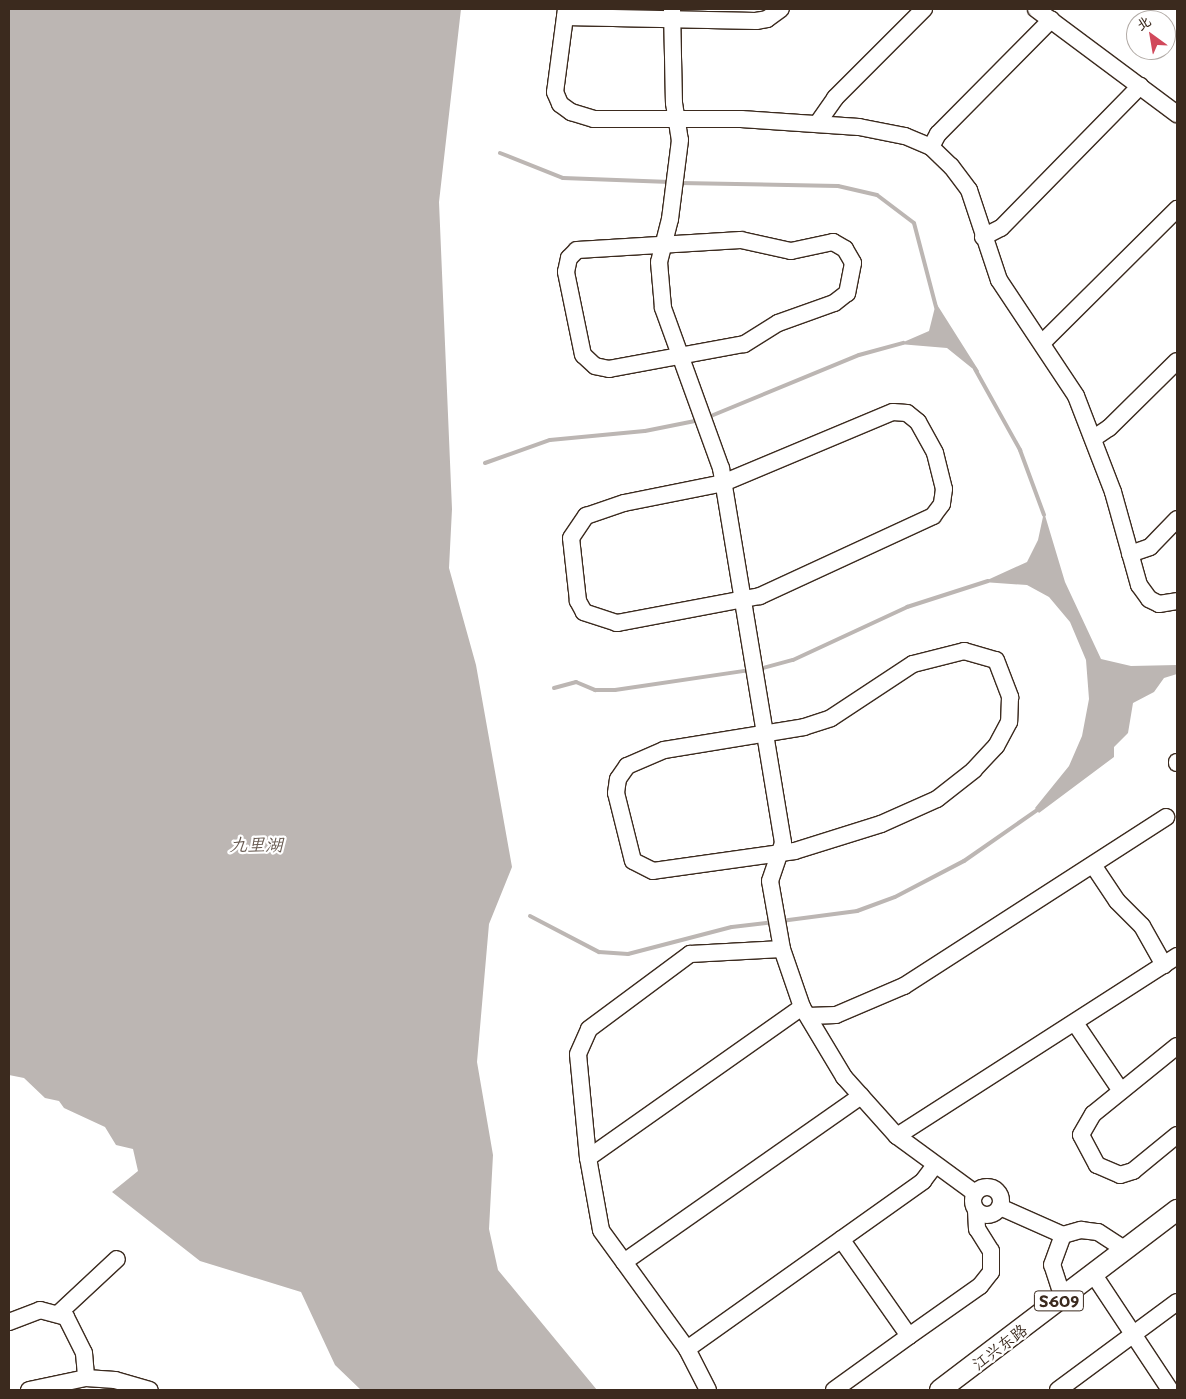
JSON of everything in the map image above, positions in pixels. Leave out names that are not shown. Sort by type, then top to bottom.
[{"type":"main road","name":"江兴东路","points":[[940,1390],[1094,1275],[1177,1210]]},
{"type":"street","points":[[781,9],[767,19],[756,20],[673,14],[566,13],[556,80],[560,104],[594,119],[677,119],[818,124],[905,136],[930,147],[969,190],[998,280],[1042,342],[1076,396],[1094,438],[1130,554],[1133,572],[1149,599],[1159,604],[1177,601]]},
{"type":"street","points":[[818,124],[835,98],[924,9]]},
{"type":"street","points":[[1036,9],[1177,114]]},
{"type":"street","points":[[673,14],[677,119],[680,140],[675,182],[659,262],[663,308],[704,418],[723,483],[783,843],[770,881],[782,949],[805,1011],[844,1077],[897,1136],[975,1193]]},
{"type":"street","points":[[930,147],[938,134],[1051,20]]},
{"type":"street","points":[[983,237],[1001,228],[1140,86]]},
{"type":"street","points":[[1042,342],[1177,209]]},
{"type":"street","points":[[741,240],[792,251],[833,242],[845,249],[853,263],[846,293],[834,304],[778,323],[744,344],[608,369],[595,366],[577,340],[566,272],[569,258],[590,246],[664,244],[741,240]]},
{"type":"street","points":[[1094,438],[1109,428],[1177,361]]},
{"type":"street","points":[[893,412],[906,413],[918,422],[935,453],[944,489],[942,504],[920,523],[743,600],[617,623],[584,612],[574,575],[571,538],[586,516],[624,503],[723,483],[893,412]]},
{"type":"street","points":[[1130,554],[1150,547],[1177,519]]},
{"type":"street","points":[[964,651],[996,660],[1010,697],[1009,722],[996,746],[974,770],[937,799],[881,824],[780,852],[653,871],[641,867],[629,852],[616,793],[622,772],[643,756],[765,734],[831,718],[913,664],[964,651]]},
{"type":"street","points":[[588,1158],[805,1011],[836,1015],[904,986],[1166,817]]},
{"type":"street","points":[[897,1136],[1171,960],[1142,926],[1117,902],[1093,865]]},
{"type":"street","points":[[708,1390],[687,1349],[601,1230],[588,1158],[578,1054],[589,1029],[690,954],[782,949]]},
{"type":"street","points":[[1075,1023],[1121,1091]]},
{"type":"street","points":[[1177,1046],[1121,1091],[1083,1125],[1085,1146],[1097,1166],[1120,1175],[1133,1171],[1177,1136]]},
{"type":"street","points":[[624,1262],[861,1096]]},
{"type":"street","points":[[687,1349],[923,1181],[935,1165]]},
{"type":"street","points":[[975,1193],[992,1188],[999,1194],[1000,1207]]},
{"type":"street","points":[[834,1390],[980,1286],[991,1272],[991,1251],[977,1229],[975,1193]]},
{"type":"street","points":[[976,1210],[989,1215],[1000,1207]]},
{"type":"street","points":[[1000,1207],[1063,1236],[1081,1230],[1098,1232],[1126,1250]]},
{"type":"street","points":[[1063,1236],[1052,1265],[1063,1298]]},
{"type":"street","points":[[842,1239],[910,1336]]},
{"type":"street","points":[[59,1313],[117,1259]]},
{"type":"street","points":[[1094,1275],[1170,1390]]},
{"type":"street","points":[[1058,1390],[1177,1302]]},
{"type":"street","points":[[9,1322],[40,1310],[59,1313],[74,1329],[84,1353],[86,1378]]},
{"type":"street","points":[[29,1390],[86,1378],[115,1380],[150,1390]]},
{"type":"water","name":"九里湖","points":[[9,9],[461,9],[439,202],[452,509],[449,568],[476,665],[512,867],[489,924],[477,1062],[493,1155],[489,1229],[498,1270],[597,1390],[361,1390],[335,1365],[301,1292],[200,1261],[112,1192],[138,1171],[133,1149],[116,1145],[105,1127],[64,1108],[59,1101],[45,1098],[24,1078],[9,1075]]},
{"type":"water","points":[[936,303],[979,371],[978,373],[947,348],[899,344],[929,331]]},
{"type":"water","points":[[1044,512],[1065,582],[1101,659],[1131,666],[1177,665],[1177,674],[1164,678],[1154,692],[1133,703],[1128,733],[1114,747],[1114,757],[1039,813],[1035,808],[1069,766],[1082,736],[1089,699],[1086,660],[1070,622],[1049,597],[1027,585],[983,582],[1027,562],[1038,540]]},
{"type":"waterway","points":[[500,153],[563,178],[670,182]]},
{"type":"waterway","points":[[680,183],[838,186],[877,195],[914,223],[936,307]]},
{"type":"waterway","points":[[706,418],[859,355],[903,343]]},
{"type":"waterway","points":[[975,369],[1020,450],[1044,515]]},
{"type":"waterway","points":[[485,463],[550,440],[645,431],[700,420]]},
{"type":"waterway","points":[[759,669],[793,660],[907,607],[988,581]]},
{"type":"waterway","points":[[554,688],[576,682],[595,690],[615,690],[750,670]]},
{"type":"waterway","points":[[781,921],[857,911],[895,897],[964,861],[1040,808]]},
{"type":"waterway","points":[[530,916],[599,952],[628,954],[732,927],[774,922]]}]
